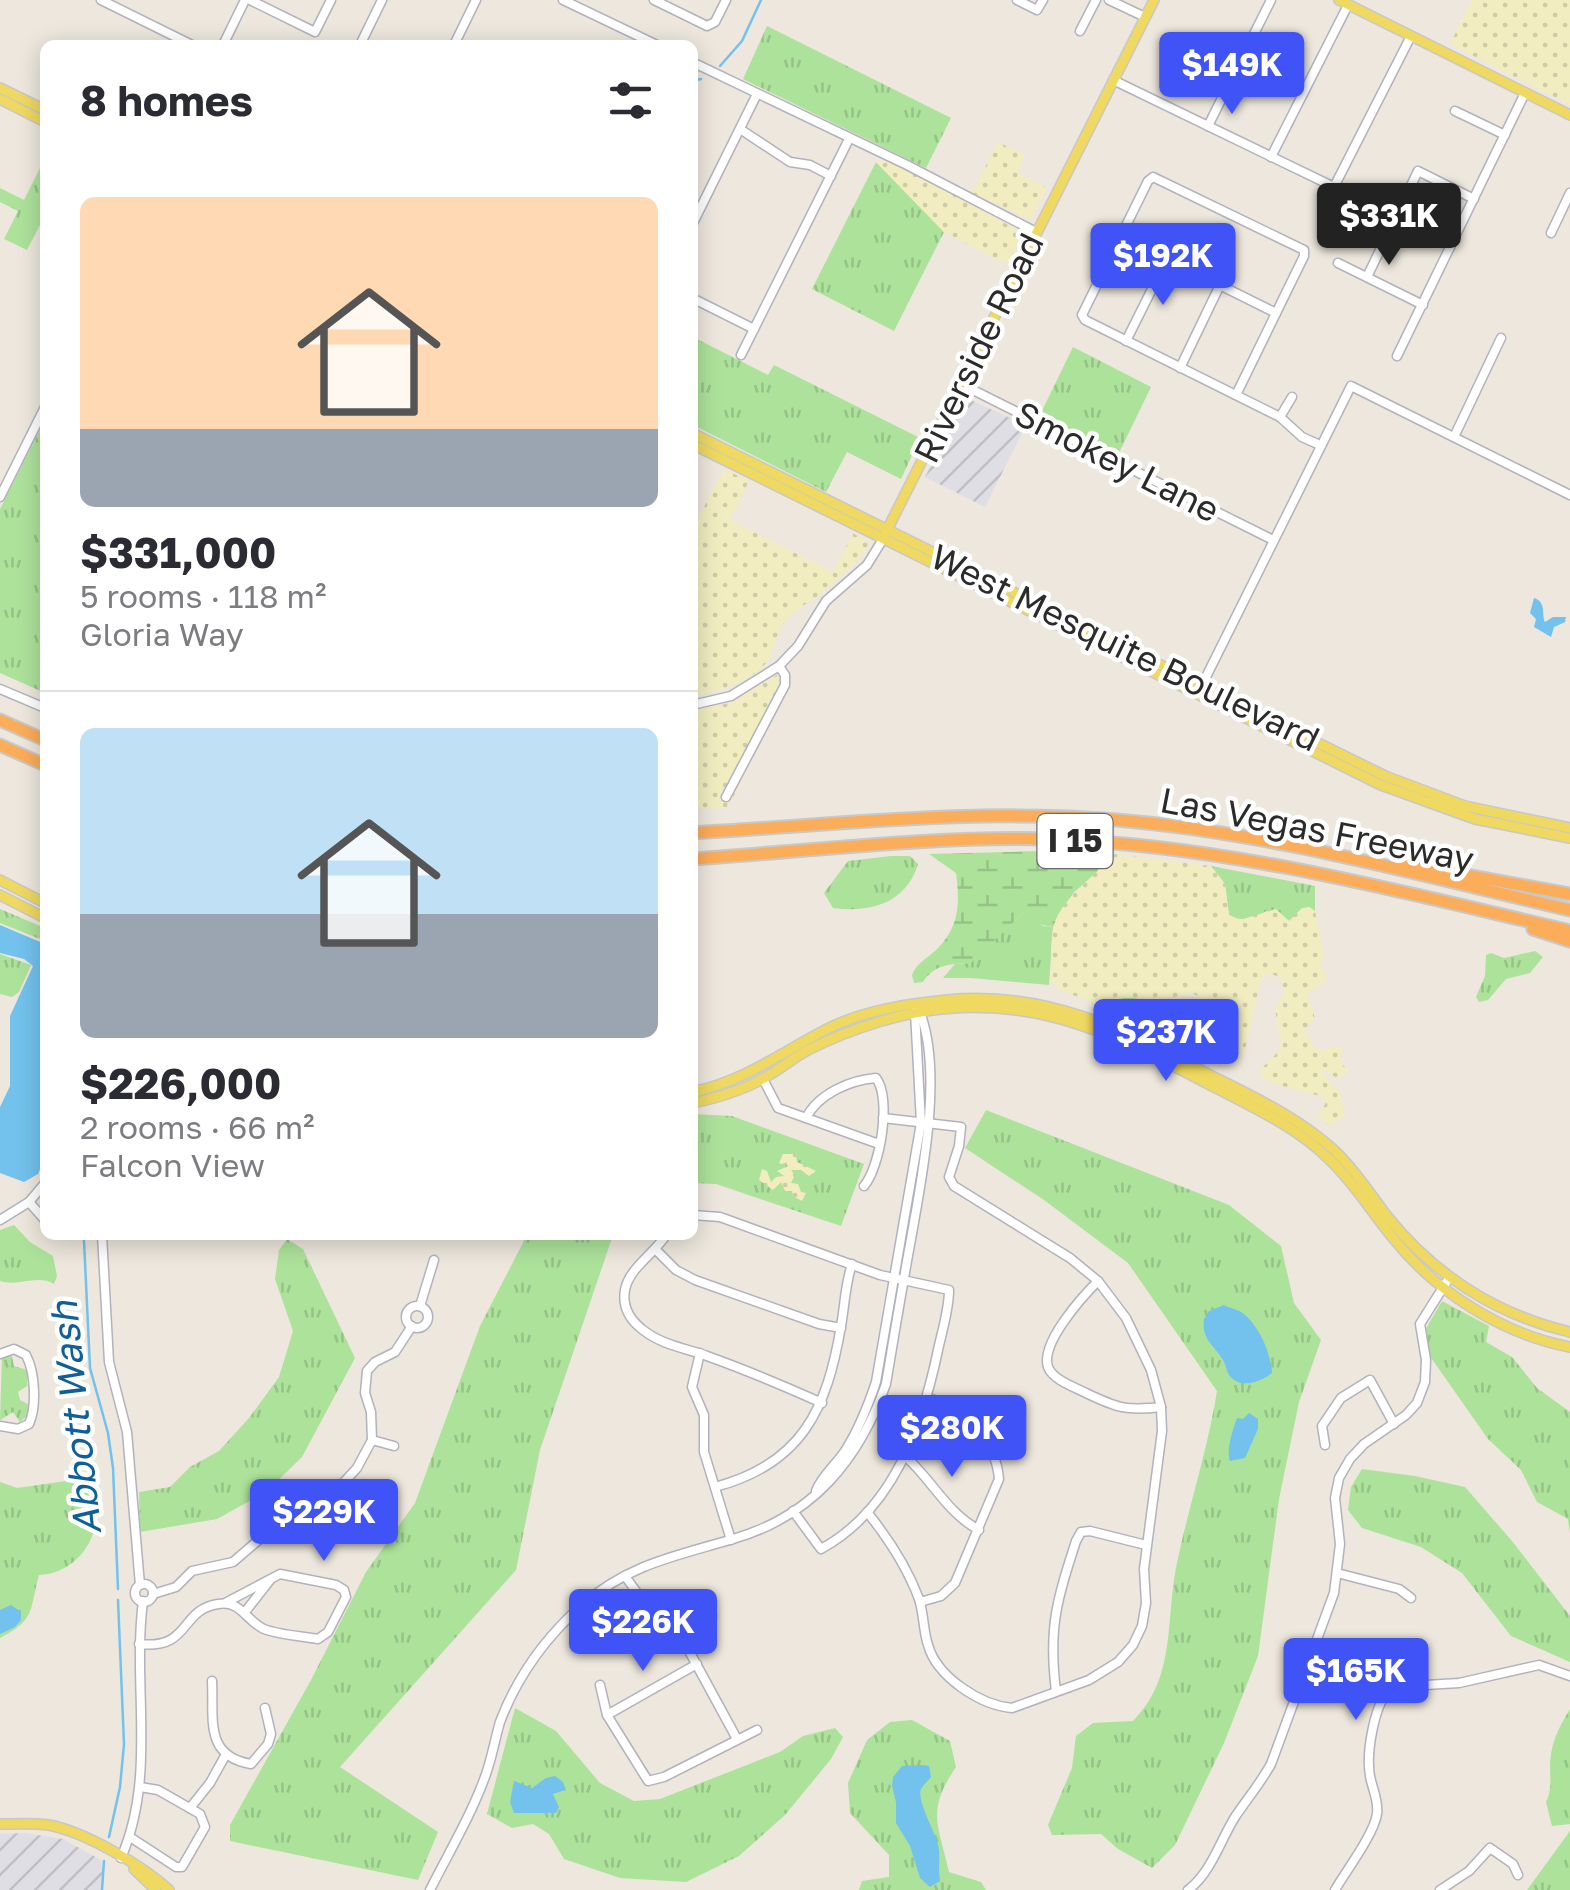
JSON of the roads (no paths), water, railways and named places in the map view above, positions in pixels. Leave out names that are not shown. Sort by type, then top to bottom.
[{"type":"highway","points":[[0,720],[40,738]]},
{"type":"highway","points":[[0,745],[40,763]]},
{"type":"highway","name":"Las Vegas Freeway","points":[[698,834],[1050,816],[1200,830],[1306,849],[1570,910]]},
{"type":"highway","name":"Las Vegas Freeway","points":[[698,859],[1047,839],[1199,852],[1570,931]]},
{"type":"highway","points":[[1306,849],[1570,894]]},
{"type":"highway","points":[[1453,904],[1570,941]]},
{"type":"main road","name":"Riverside Road","points":[[885,535],[1154,0]]},
{"type":"main road","points":[[1344,2],[1570,115]]},
{"type":"main road","points":[[0,88],[40,108]]},
{"type":"main road","points":[[0,99],[40,119]]},
{"type":"main road","name":"West Mesquite Boulevard","points":[[698,436],[885,535]]},
{"type":"main road","name":"West Mesquite Boulevard","points":[[698,447],[1199,691],[1434,796],[1487,812],[1570,828]]},
{"type":"main road","name":"West Mesquite Boulevard","points":[[1199,691],[1264,729],[1417,800],[1492,824],[1570,838]]},
{"type":"main road","points":[[1264,729],[1277,725]]},
{"type":"main road","points":[[0,880],[40,900]]},
{"type":"main road","points":[[0,895],[40,915]]},
{"type":"main road","points":[[698,1102],[763,1079],[836,1037],[917,1011],[988,998],[1040,1004],[1115,1026],[1286,1114],[1314,1133],[1354,1171],[1402,1234],[1449,1278],[1509,1312],[1570,1332]]},
{"type":"main road","points":[[698,1091],[756,1070],[834,1026],[880,1009],[986,1007],[1075,1021],[1112,1035],[1279,1120],[1330,1160],[1396,1243],[1442,1288],[1505,1326],[1570,1347]]},
{"type":"main road","points":[[0,1824],[26,1823],[66,1830],[153,1876],[169,1890]]},
{"type":"main road","points":[[121,1858],[156,1890]]},
{"type":"street","points":[[101,0],[182,40]]},
{"type":"street","points":[[226,40],[247,0],[315,32],[331,0]]},
{"type":"street","points":[[362,40],[382,0]]},
{"type":"street","points":[[456,40],[476,0]]},
{"type":"street","points":[[564,0],[647,40]]},
{"type":"street","points":[[582,9],[592,0]]},
{"type":"street","points":[[661,1],[707,26],[715,22],[726,0]]},
{"type":"street","points":[[1017,0],[1037,10],[1042,0]]},
{"type":"street","points":[[1080,32],[1096,0]]},
{"type":"street","points":[[1109,0],[1145,18]]},
{"type":"street","points":[[1208,126],[1271,0]]},
{"type":"street","points":[[1272,157],[1344,2]]},
{"type":"street","points":[[1113,80],[1334,188],[1411,36]]},
{"type":"street","points":[[698,65],[920,171],[1036,232]]},
{"type":"street","points":[[1397,356],[1525,93]]},
{"type":"street","points":[[698,212],[757,94]]},
{"type":"street","points":[[1456,111],[1505,134]]},
{"type":"street","points":[[740,129],[790,162],[810,165],[831,176]]},
{"type":"street","points":[[741,355],[848,139]]},
{"type":"street","points":[[1367,278],[1418,171],[1474,198]]},
{"type":"street","points":[[1236,395],[1304,250],[1153,177],[1082,315],[1085,320],[1280,417],[1302,437],[1320,446]]},
{"type":"street","points":[[1551,233],[1570,193]]},
{"type":"street","points":[[1121,236],[1276,312]]},
{"type":"street","points":[[1126,341],[1167,258]]},
{"type":"street","points":[[1338,264],[1423,305]]},
{"type":"street","points":[[1180,368],[1220,285]]},
{"type":"street","points":[[698,301],[754,329]]},
{"type":"street","points":[[1454,437],[1501,338]]},
{"type":"street","name":"Smokey Lane","points":[[961,384],[1272,540]]},
{"type":"street","points":[[1199,691],[1350,386],[1570,495]]},
{"type":"street","points":[[1280,417],[1292,397]]},
{"type":"street","points":[[0,497],[40,417]]},
{"type":"street","points":[[698,704],[731,696],[779,666],[798,646],[826,601],[867,565],[885,535]]},
{"type":"street","points":[[726,797],[784,685],[785,674],[779,666]]},
{"type":"street","points":[[0,689],[40,706]]},
{"type":"street","points":[[430,1890],[478,1793],[500,1722],[531,1662],[553,1632],[583,1604],[625,1576],[667,1556],[753,1533],[793,1511],[828,1486],[851,1458],[872,1421],[886,1384],[925,1123],[917,1011]]},
{"type":"street","points":[[806,1118],[818,1100],[843,1087],[876,1078],[882,1086],[883,1118],[873,1176],[864,1186]]},
{"type":"street","points":[[763,1079],[778,1108],[879,1144]]},
{"type":"street","points":[[866,1512],[904,1566],[920,1602],[928,1646],[936,1664],[950,1678],[999,1707],[1012,1708],[1088,1680],[1118,1662],[1133,1645],[1142,1626],[1146,1545],[1152,1525],[1162,1431],[1161,1406],[1152,1370],[1126,1318],[1098,1281],[1070,1258],[954,1186],[949,1176],[960,1146],[961,1126],[883,1118]]},
{"type":"street","points":[[0,1220],[29,1202],[40,1189]]},
{"type":"street","points":[[29,1202],[40,1214]]},
{"type":"street","points":[[698,1215],[720,1217],[900,1280],[949,1290],[928,1398],[906,1457],[866,1512],[821,1549],[793,1511]]},
{"type":"street","points":[[102,1240],[109,1362],[128,1432],[140,1585],[135,1594],[143,1602],[140,1787],[130,1837],[121,1858]]},
{"type":"street","points":[[663,1240],[627,1282],[626,1310],[639,1328],[660,1342],[770,1379],[822,1404]]},
{"type":"street","points":[[656,1250],[676,1270],[695,1280],[818,1324],[841,1328]]},
{"type":"street","points":[[420,1306],[434,1260]]},
{"type":"street","points":[[715,1487],[757,1474],[780,1458],[804,1433],[822,1404],[833,1374],[844,1286],[852,1264]]},
{"type":"street","points":[[1188,1890],[1204,1872],[1271,1764],[1334,1593],[1340,1544],[1335,1498],[1339,1478],[1364,1444],[1416,1403],[1425,1382],[1420,1324],[1449,1278]]},
{"type":"street","points":[[1098,1281],[1066,1318],[1048,1356],[1048,1367],[1057,1378],[1116,1408],[1130,1411],[1161,1406]]},
{"type":"street","points":[[413,1306],[420,1306],[427,1320],[422,1326],[412,1326],[406,1314],[413,1306]]},
{"type":"street","points":[[143,1602],[153,1594],[176,1587],[192,1572],[233,1562],[261,1538],[302,1522],[357,1468],[372,1440],[372,1412],[365,1393],[367,1371],[394,1352],[412,1326]]},
{"type":"street","points":[[0,1354],[14,1350],[26,1355],[34,1414],[29,1424],[18,1428],[0,1426]]},
{"type":"street","points":[[700,1354],[692,1387],[704,1415],[704,1452],[731,1540]]},
{"type":"street","points":[[1325,1445],[1322,1426],[1341,1398],[1370,1380],[1394,1424]]},
{"type":"street","points":[[920,1602],[941,1596],[956,1583],[999,1479],[998,1460],[981,1434],[959,1412],[928,1398]]},
{"type":"street","points":[[372,1440],[394,1446]]},
{"type":"street","points":[[906,1457],[921,1470],[950,1509],[979,1530]]},
{"type":"street","points":[[1056,1691],[1051,1635],[1058,1600],[1081,1532],[1146,1545]]},
{"type":"street","points":[[1338,1573],[1399,1588],[1411,1598]]},
{"type":"street","points":[[140,1644],[168,1643],[201,1610],[225,1603],[280,1574],[336,1585],[346,1597],[324,1637],[318,1639],[263,1628],[237,1605],[225,1603]]},
{"type":"street","points":[[246,1612],[274,1576]]},
{"type":"street","points":[[625,1576],[658,1622],[680,1641],[697,1664],[737,1739]]},
{"type":"street","points":[[140,1585],[150,1586],[153,1594]]},
{"type":"street","points":[[680,1641],[687,1630],[712,1616]]},
{"type":"street","points":[[1040,1634],[1051,1635]]},
{"type":"street","points":[[607,1716],[697,1664]]},
{"type":"street","points":[[1335,1890],[1376,1819],[1368,1763],[1384,1693],[1392,1686],[1459,1683],[1539,1666],[1570,1676]]},
{"type":"street","points":[[212,1681],[215,1744],[225,1756],[251,1764],[257,1759],[271,1734],[265,1708]]},
{"type":"street","points":[[600,1685],[607,1716],[648,1780],[664,1777],[757,1730]]},
{"type":"street","points":[[190,1808],[225,1756]]},
{"type":"street","points":[[130,1837],[176,1867],[182,1866],[205,1827],[204,1820],[190,1808],[158,1790],[140,1787]]},
{"type":"street","points":[[1440,1890],[1469,1871],[1490,1848],[1513,1864],[1518,1875]]},
{"type":"water","points":[[1534,598],[1542,606],[1545,622],[1553,617],[1566,617],[1565,622],[1554,627],[1551,637],[1534,627],[1536,619],[1530,613]]},
{"type":"water","points":[[0,925],[40,942],[40,1169],[24,1182],[0,1173],[0,1107],[10,1086],[10,1016],[33,966],[24,959],[0,953]]},
{"type":"water","points":[[1224,1305],[1250,1320],[1267,1350],[1272,1373],[1256,1382],[1234,1380],[1206,1337],[1204,1319],[1209,1311]]},
{"type":"water","points":[[1249,1413],[1258,1419],[1258,1429],[1245,1458],[1230,1461],[1229,1445],[1237,1418],[1243,1419]]},
{"type":"water","points":[[11,1605],[21,1612],[21,1620],[0,1634],[0,1610]]},
{"type":"water","points":[[902,1766],[929,1766],[931,1777],[921,1789],[921,1801],[939,1849],[940,1881],[930,1887],[920,1878],[910,1846],[896,1823],[892,1786],[893,1777]]},
{"type":"water","points":[[555,1776],[566,1790],[553,1794],[559,1807],[556,1813],[514,1813],[510,1802],[514,1781],[532,1788]]},
{"type":"waterway","name":"Abbott Wash","points":[[720,66],[742,41],[761,0]]},
{"type":"waterway","name":"Abbott Wash","points":[[84,1241],[90,1368],[113,1468],[118,1589]]},
{"type":"waterway","name":"Abbott Wash","points":[[109,1837],[124,1744],[118,1600]]},
{"type":"waterway","points":[[102,1890],[104,1861]]}]
